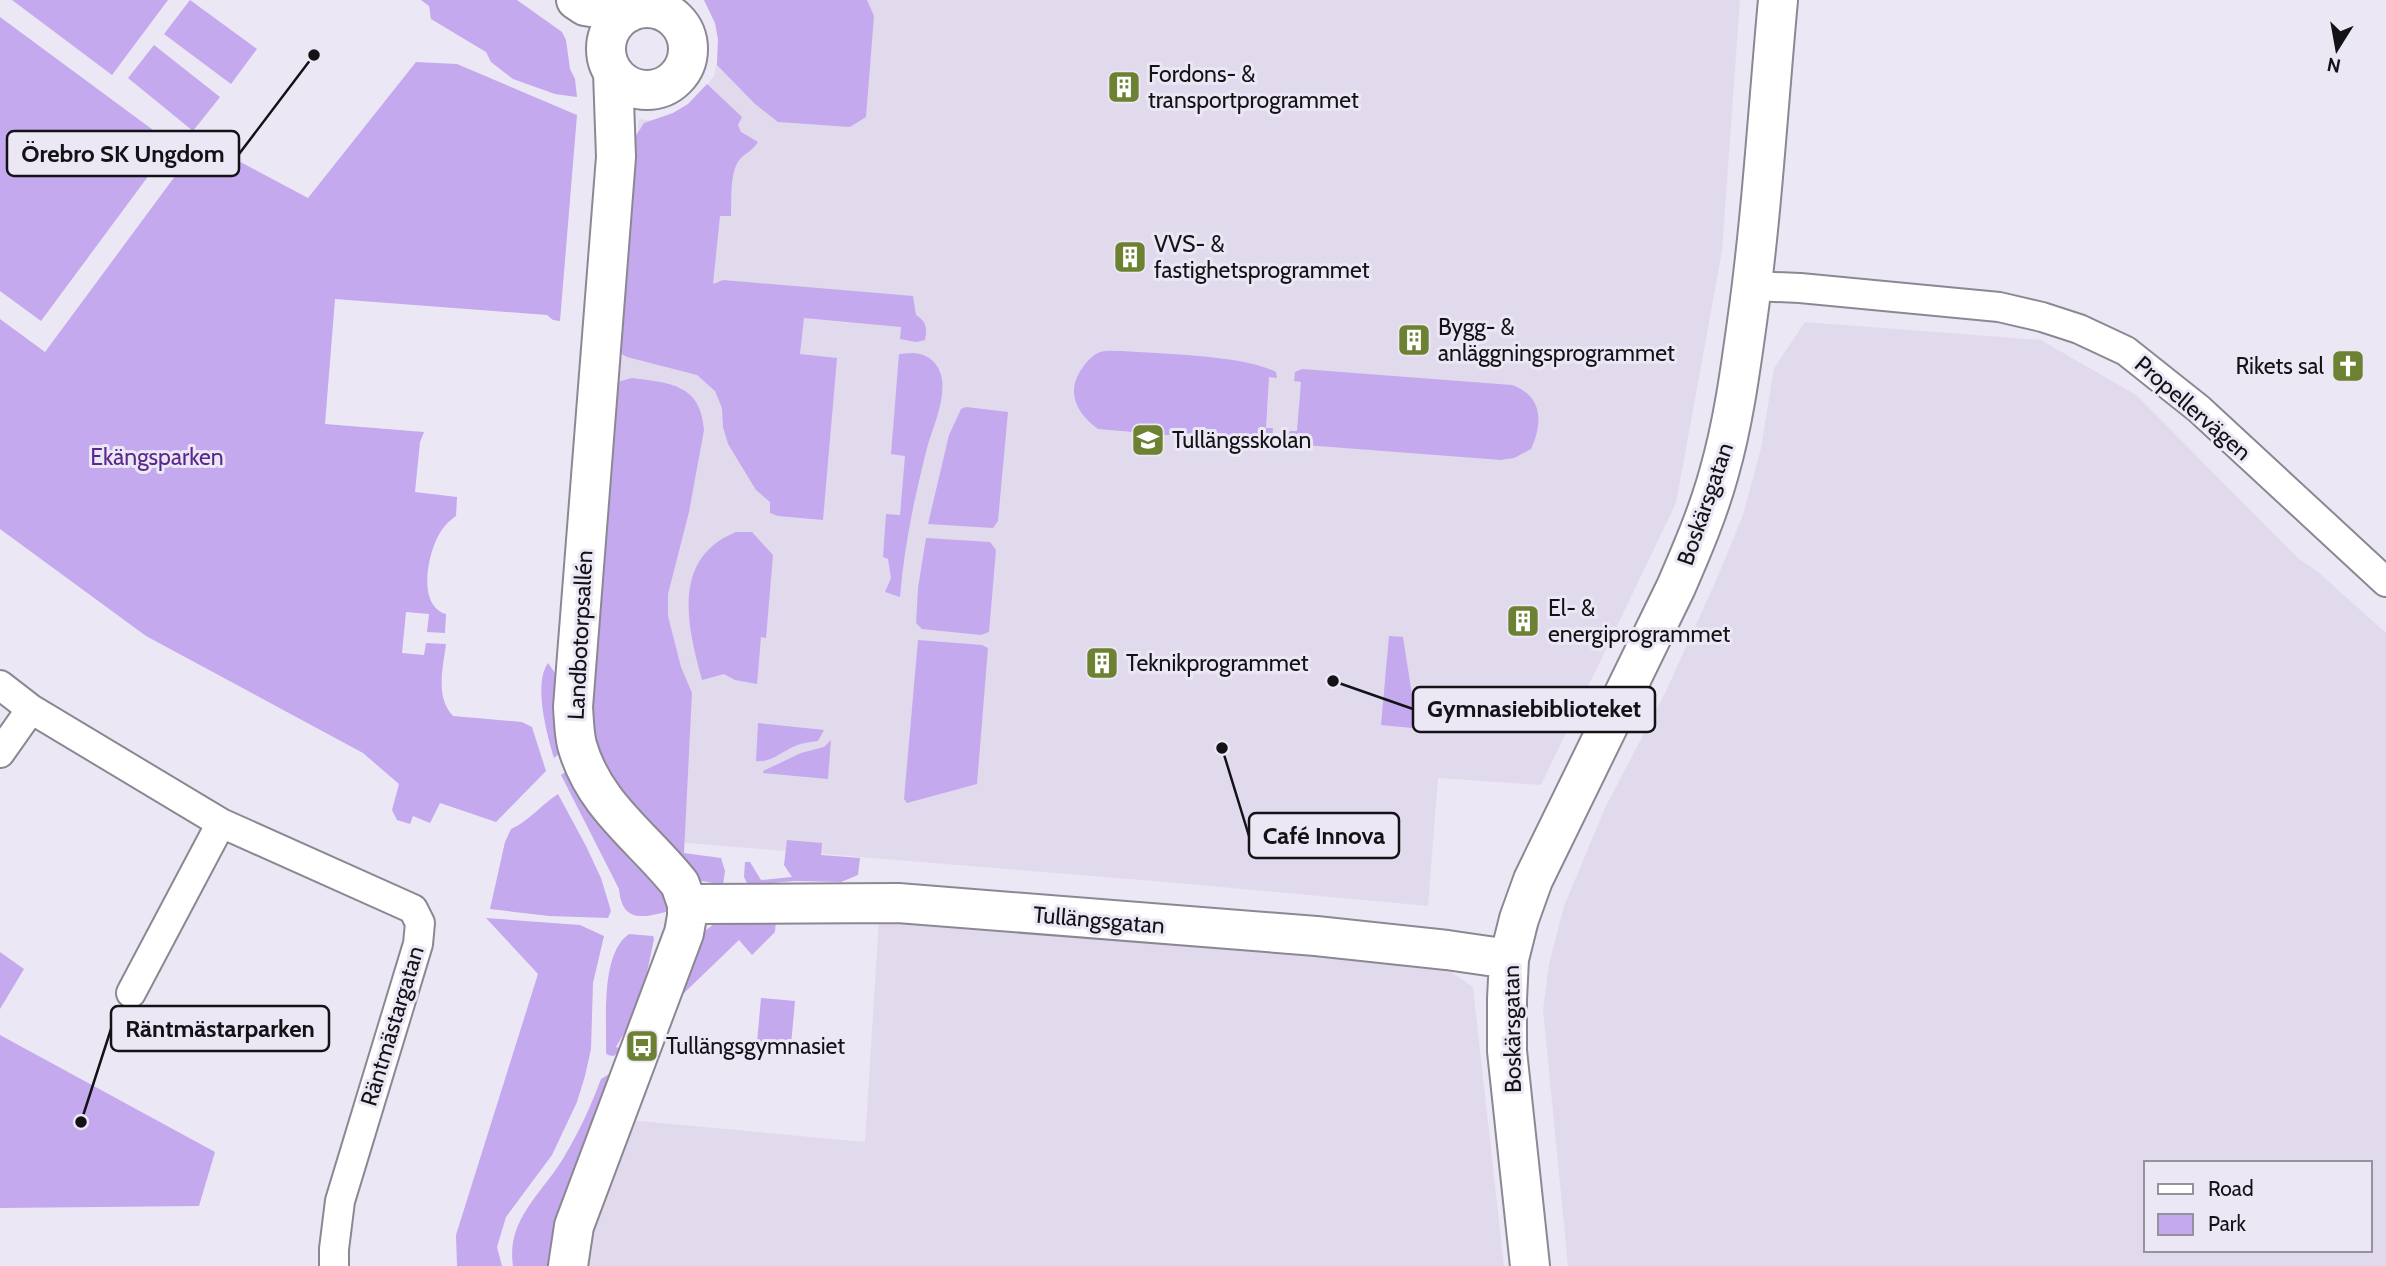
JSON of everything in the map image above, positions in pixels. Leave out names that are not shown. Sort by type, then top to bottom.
[{"type":"street","name":"Boskärsgatan","points":[[1530,1266],[1507,1051],[1509,960],[1519,919],[1533,880],[1676,587],[1707,512],[1731,423],[1752,286],[1760,223],[1778,0]]},
{"type":"street","points":[[580,3],[644,7],[686,14],[688,55],[685,67],[671,83],[662,88],[642,90],[622,82],[580,3]]},
{"type":"street","points":[[610,61],[608,37],[613,26],[644,7]]},
{"type":"street","name":"Landbotorpsallén","points":[[610,61],[617,157],[573,707],[577,743],[585,768],[608,806],[680,884],[687,904]]},
{"type":"street","name":"Landbotorpsallén","points":[[617,157],[629,126],[640,110],[671,83]]},
{"type":"street","name":"Propellervägen","points":[[1752,286],[1814,289],[1999,307],[2079,329],[2126,351],[2199,409],[2386,582]]},
{"type":"street","name":"Räntmästargatan","points":[[0,685],[31,709],[221,823],[413,909],[420,923],[418,944],[340,1201],[334,1266]]},
{"type":"street","points":[[0,753],[31,709]]},
{"type":"street","points":[[131,993],[221,823]]},
{"type":"street","name":"Tullängsgatan","points":[[687,904],[898,903],[1317,936],[1447,950],[1509,960]]},
{"type":"street","points":[[568,1266],[574,1226],[679,948],[687,916],[687,904]]},
{"type":"shaded area","name":"Tullängsskolan","points":[[704,0],[1740,0],[1722,251],[1676,503],[1541,785],[1438,778],[1428,906],[676,842],[614,383],[639,119],[656,121],[672,118],[700,94],[714,76],[718,39],[715,23]]},
{"type":"shaded area","points":[[1805,322],[2041,340],[2136,395],[2299,559],[2317,571],[2386,633],[2386,1266],[1568,1266],[1543,1010],[1549,964],[1564,906],[1605,808],[1666,691],[1718,576],[1743,515],[1761,448],[1774,368]]},
{"type":"shaded area","points":[[879,918],[1441,965],[1473,987],[1504,1266],[587,1266],[595,1211],[628,1120],[865,1142]]},
{"type":"green space","points":[[12,0],[168,0],[112,75]]},
{"type":"green space","points":[[190,0],[257,49],[231,84],[164,34]]},
{"type":"green space","points":[[421,0],[517,0],[562,32],[577,97],[555,94],[513,79],[491,62],[486,52],[431,19],[429,6]]},
{"type":"green space","points":[[704,0],[867,0],[874,16],[866,117],[850,127],[778,122],[755,104],[717,65],[718,39],[715,23]]},
{"type":"green space","points":[[0,17],[172,144],[41,321],[0,291]]},
{"type":"green space","points":[[154,45],[220,97],[193,131],[128,78]]},
{"type":"green space","name":"Ekängsparken","points":[[416,62],[457,64],[577,115],[560,321],[547,315],[335,299],[325,424],[424,432],[420,442],[415,492],[457,497],[456,516],[444,527],[436,540],[427,577],[431,600],[437,609],[446,614],[445,633],[427,632],[429,614],[406,612],[402,653],[424,655],[426,643],[446,644],[442,691],[447,708],[453,716],[522,722],[532,727],[546,771],[496,822],[440,803],[430,823],[413,816],[410,824],[397,820],[392,810],[399,784],[363,753],[146,636],[0,529],[0,319],[45,352],[201,141],[308,198]]},
{"type":"green space","points":[[707,84],[742,117],[738,125],[741,132],[758,142],[737,163],[732,186],[731,216],[720,216],[713,284],[723,280],[913,296],[916,315],[925,326],[925,340],[916,342],[900,339],[901,327],[804,318],[800,354],[837,358],[823,520],[770,513],[770,502],[756,490],[728,444],[723,427],[722,408],[715,391],[697,375],[620,353],[627,273],[621,246],[630,145],[644,123],[673,113],[688,104]]},
{"type":"green space","points":[[1122,351],[1223,359],[1262,366],[1276,372],[1277,378],[1269,377],[1266,428],[1273,428],[1272,440],[1248,442],[1098,429],[1079,409],[1074,393],[1075,385],[1088,360],[1100,352]]},
{"type":"green space","points":[[899,354],[924,355],[936,364],[941,373],[942,388],[940,407],[926,452],[914,506],[900,597],[885,592],[891,578],[888,559],[883,557],[886,514],[900,515],[905,456],[891,454]]},
{"type":"green space","points":[[1302,369],[1512,385],[1530,396],[1535,403],[1538,420],[1535,439],[1531,449],[1514,458],[1501,460],[1292,444],[1288,434],[1290,431],[1297,431],[1301,382],[1294,381],[1295,372]]},
{"type":"green space","points":[[632,378],[681,389],[697,403],[702,415],[704,430],[689,512],[668,594],[668,616],[681,667],[692,693],[684,853],[721,858],[725,871],[723,885],[697,880],[636,813],[605,768],[590,726],[614,383]]},
{"type":"green space","points":[[966,407],[1008,412],[998,521],[993,528],[928,524],[949,435],[961,409]]},
{"type":"green space","points":[[736,532],[752,532],[773,555],[766,638],[761,637],[757,684],[735,680],[724,674],[702,680],[692,638],[689,596],[693,576],[701,558],[715,544]]},
{"type":"green space","points":[[926,538],[990,542],[996,550],[989,632],[981,635],[922,629],[916,623],[918,588]]},
{"type":"green space","points":[[1389,636],[1403,637],[1414,708],[1412,728],[1381,725]]},
{"type":"green space","points":[[918,640],[982,645],[988,648],[977,784],[907,803],[904,799]]},
{"type":"green space","points":[[548,663],[557,676],[566,748],[554,758],[541,696]]},
{"type":"green space","points":[[758,723],[824,730],[818,741],[798,745],[766,760],[756,761]]},
{"type":"green space","points":[[831,740],[828,779],[763,773],[801,753],[824,747]]},
{"type":"green space","points":[[571,768],[658,876],[669,911],[643,916],[629,913],[624,908],[619,889],[561,775]]},
{"type":"green space","points":[[558,794],[601,878],[611,911],[608,918],[549,916],[490,909],[505,842],[511,829],[524,822]]},
{"type":"green space","points":[[787,840],[822,843],[821,855],[860,858],[858,875],[841,882],[795,881],[748,885],[744,877],[745,862],[750,862],[761,880],[792,877],[784,865]]},
{"type":"green space","points":[[486,918],[580,925],[604,936],[593,983],[591,1049],[577,1102],[552,1155],[506,1217],[497,1247],[502,1266],[457,1266],[456,1235],[538,974]]},
{"type":"green space","points":[[739,918],[776,919],[775,932],[752,955],[739,940],[684,993],[681,988],[702,933],[714,924]]},
{"type":"green space","points":[[629,934],[653,936],[654,939],[640,1006],[616,1047],[625,1050],[613,1056],[606,1053],[609,972],[613,957]]},
{"type":"green space","points":[[0,952],[24,969],[0,1009]]},
{"type":"green space","points":[[761,998],[795,1001],[790,1056],[756,1053]]},
{"type":"green space","points":[[0,1035],[215,1152],[199,1206],[0,1208]]},
{"type":"green space","points":[[611,1073],[621,1078],[556,1266],[513,1266],[512,1249],[520,1221],[569,1148],[601,1079]]},
{"type":"place","name":"Örebro SK Ungdom","points":[[314,55]]},
{"type":"place","name":"Fordons- & transportprogrammet","points":[[1124,87]]},
{"type":"place","name":"VVS- & fastighetsprogrammet","points":[[1130,257]]},
{"type":"place","name":"Bygg- & anläggningsprogrammet","points":[[1414,340]]},
{"type":"place","name":"Rikets sal","points":[[2348,366]]},
{"type":"place","name":"Tullängsskolan","points":[[1148,440]]},
{"type":"place","name":"El- & energiprogrammet","points":[[1523,621]]},
{"type":"place","name":"Teknikprogrammet","points":[[1102,663]]},
{"type":"place","name":"Gymnasiebiblioteket","points":[[1333,681]]},
{"type":"place","name":"Café Innova","points":[[1222,748]]},
{"type":"place","name":"Tullängsgymnasiet","points":[[642,1046]]},
{"type":"place","name":"Räntmästarparken","points":[[81,1122]]}]
